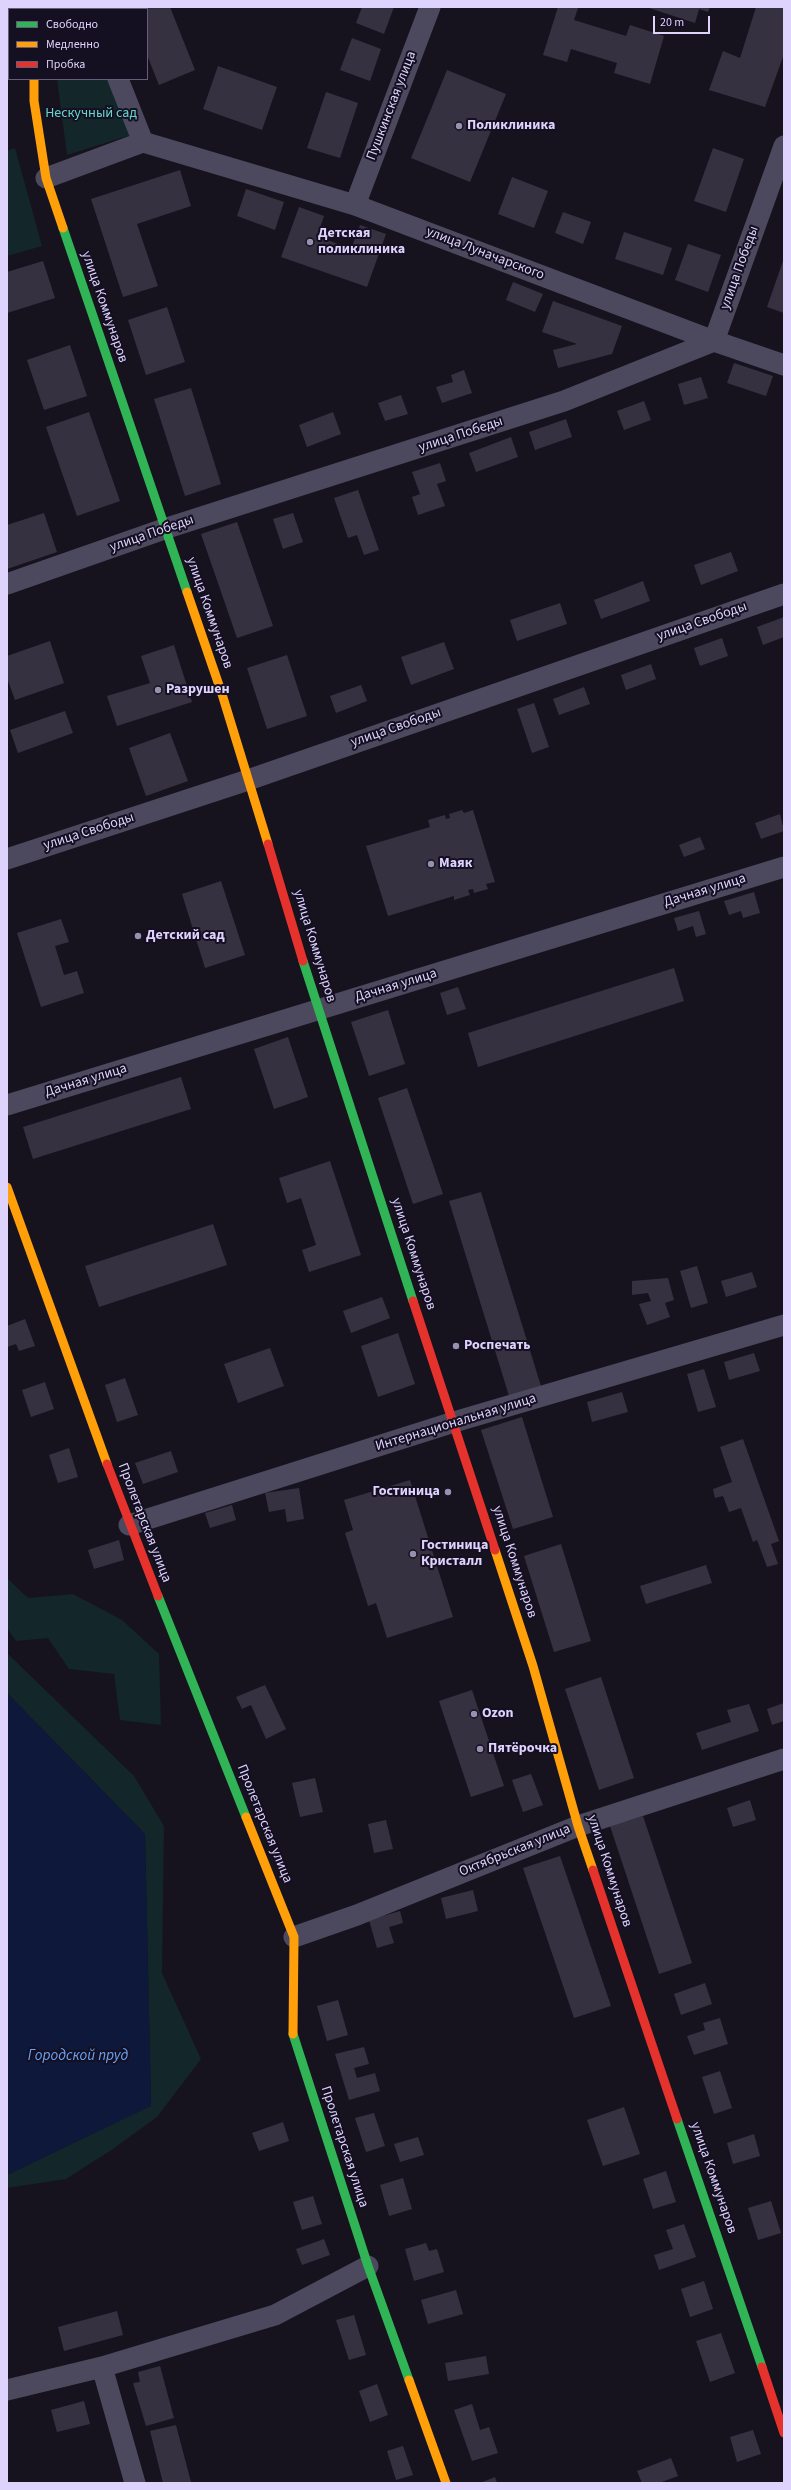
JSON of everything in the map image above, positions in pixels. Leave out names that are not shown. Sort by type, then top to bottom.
[{"type":"main road","name":"улица Коммунаров","points":[[34,80],[34,101],[46,178],[164,530],[222,694],[318,1010],[533,1666],[578,1826],[784,2433]]},
{"type":"main road","name":"Пролетарская улица","points":[[7,1187],[129,1525],[294,1937],[293,2036],[368,2266],[446,2483]]},
{"type":"street","name":"Пушкинская улица","points":[[355,205],[430,7]]},
{"type":"street","points":[[46,178],[143,142],[118,80]]},
{"type":"street","name":"улица Луначарского","points":[[143,142],[355,205],[714,341],[784,365]]},
{"type":"street","name":"улица Победы","points":[[7,584],[164,530],[564,401],[714,341],[784,146]]},
{"type":"street","name":"улица Свободы","points":[[7,859],[248,780],[784,594]]},
{"type":"street","name":"Дачная улица","points":[[7,1105],[784,867]]},
{"type":"street","name":"Интернациональная улица","points":[[129,1525],[454,1422],[784,1325]]},
{"type":"street","name":"Октябрьская улица","points":[[294,1937],[357,1915],[578,1826],[784,1759]]},
{"type":"street","points":[[7,2390],[102,2368],[275,2315],[368,2266]]},
{"type":"street","points":[[102,2368],[135,2483]]},
{"type":"green space","name":"Нескучный сад","points":[[57,80],[108,80],[131,135],[67,155]]},
{"type":"green space","points":[[15,148],[42,246],[7,256],[7,151]]},
{"type":"green space","points":[[7,1578],[28,1598],[73,1594],[122,1620],[159,1654],[161,1725],[120,1720],[114,1674],[69,1669],[48,1638],[16,1641],[7,1628]]},
{"type":"green space","points":[[7,1653],[134,1776],[164,1826],[162,1973],[201,2059],[157,2117],[113,2149],[66,2179],[7,2188],[7,2175],[151,2105],[145,1834],[7,1693]]},
{"type":"water","name":"Городской пруд","points":[[7,1693],[145,1834],[151,2106],[7,2175]]},
{"type":"building","points":[[170,7],[195,70],[159,85],[148,58],[148,8],[128,8]]},
{"type":"building","points":[[362,7],[394,7],[384,34],[356,23]]},
{"type":"building","points":[[558,7],[578,8],[574,20],[626,36],[630,25],[664,36],[650,84],[614,73],[617,63],[571,49],[567,62],[543,55]]},
{"type":"building","points":[[646,7],[710,7],[708,12],[699,9],[695,23]]},
{"type":"building","points":[[756,7],[784,7],[784,54],[765,107],[709,90],[723,51],[740,58]]},
{"type":"building","points":[[352,38],[381,49],[370,81],[340,70]]},
{"type":"building","points":[[218,66],[277,87],[262,130],[203,109]]},
{"type":"building","name":"Поликлиника","points":[[447,70],[506,94],[470,182],[411,158]]},
{"type":"building","points":[[326,92],[358,103],[340,158],[307,148]]},
{"type":"building","points":[[713,148],[744,159],[726,212],[694,201]]},
{"type":"building","points":[[180,170],[191,206],[137,224],[158,286],[123,297],[91,199]]},
{"type":"building","points":[[512,177],[548,191],[534,228],[498,214]]},
{"type":"building","points":[[246,189],[284,202],[275,230],[237,216]]},
{"type":"building","name":"Детская поликлиника","points":[[299,207],[324,216],[317,236],[351,249],[360,225],[386,234],[367,287],[281,257]]},
{"type":"building","points":[[563,212],[591,222],[583,244],[555,233]]},
{"type":"building","points":[[624,232],[672,248],[663,275],[615,259]]},
{"type":"building","points":[[688,244],[721,255],[708,292],[675,280]]},
{"type":"building","points":[[784,258],[784,313],[767,307]]},
{"type":"building","points":[[43,261],[55,298],[7,313],[7,272]]},
{"type":"building","points":[[513,282],[543,294],[535,312],[506,300]]},
{"type":"building","points":[[553,301],[622,326],[612,354],[558,368],[553,350],[577,344],[542,332]]},
{"type":"building","points":[[167,307],[185,362],[146,375],[128,320]]},
{"type":"building","points":[[70,345],[87,396],[44,410],[27,360]]},
{"type":"building","points":[[734,363],[773,376],[766,396],[727,383]]},
{"type":"building","points":[[464,370],[472,393],[442,403],[436,387],[453,382],[451,375]]},
{"type":"building","points":[[701,377],[708,398],[684,405],[678,384]]},
{"type":"building","points":[[191,388],[221,484],[185,496],[154,399]]},
{"type":"building","points":[[401,395],[408,414],[385,421],[378,403]]},
{"type":"building","points":[[644,401],[651,420],[624,430],[617,411]]},
{"type":"building","points":[[89,412],[120,501],[77,516],[46,427]]},
{"type":"building","points":[[333,412],[341,434],[307,447],[299,425]]},
{"type":"building","points":[[566,419],[572,437],[535,450],[529,432]]},
{"type":"building","points":[[511,437],[518,457],[476,472],[469,453]]},
{"type":"building","points":[[440,463],[446,481],[437,484],[445,506],[418,515],[412,497],[420,494],[412,472]]},
{"type":"building","points":[[358,490],[379,550],[364,555],[357,535],[348,538],[334,498]]},
{"type":"building","points":[[44,513],[57,552],[7,569],[7,525]]},
{"type":"building","points":[[293,513],[303,542],[283,549],[273,519]]},
{"type":"building","points":[[237,522],[273,626],[237,638],[201,534]]},
{"type":"building","points":[[731,552],[738,571],[701,585],[694,565]]},
{"type":"building","points":[[643,581],[650,601],[601,619],[594,600]]},
{"type":"building","points":[[560,603],[567,624],[517,641],[510,620]]},
{"type":"building","points":[[784,617],[784,637],[763,645],[757,627]]},
{"type":"building","points":[[722,638],[728,656],[700,666],[694,648]]},
{"type":"building","points":[[50,641],[64,683],[15,700],[7,678],[7,656]]},
{"type":"building","points":[[444,642],[454,669],[411,685],[401,657]]},
{"type":"building","name":"Разрушен","points":[[174,645],[192,702],[117,726],[107,696],[150,683],[141,656]]},
{"type":"building","points":[[287,655],[307,716],[267,729],[247,668]]},
{"type":"building","points":[[651,664],[656,679],[626,690],[621,675]]},
{"type":"building","points":[[361,685],[367,701],[336,713],[330,696]]},
{"type":"building","points":[[584,687],[590,704],[559,715],[553,699]]},
{"type":"building","points":[[534,703],[549,747],[532,753],[517,709]]},
{"type":"building","points":[[65,711],[73,733],[18,753],[10,730]]},
{"type":"building","points":[[170,733],[188,781],[146,796],[129,748]]},
{"type":"building","name":"Маяк","points":[[462,810],[464,813],[473,810],[495,882],[486,884],[488,889],[474,893],[473,889],[468,890],[470,895],[454,900],[454,896],[388,916],[366,846],[430,827],[428,820],[445,815],[446,819],[450,818],[449,814]]},
{"type":"building","points":[[780,814],[784,831],[761,839],[755,823]]},
{"type":"building","points":[[700,837],[705,849],[684,857],[679,845]]},
{"type":"building","name":"Детский сад","points":[[221,881],[245,955],[205,968],[182,894]]},
{"type":"building","points":[[754,892],[760,913],[743,918],[741,911],[729,915],[724,901]]},
{"type":"building","points":[[699,911],[706,934],[696,937],[693,926],[678,931],[674,918]]},
{"type":"building","points":[[61,919],[69,942],[55,946],[64,975],[77,971],[84,993],[41,1007],[17,933]]},
{"type":"building","points":[[674,968],[684,1001],[478,1067],[468,1033]]},
{"type":"building","points":[[458,987],[466,1009],[447,1015],[440,993]]},
{"type":"building","points":[[388,1010],[405,1064],[369,1076],[351,1022]]},
{"type":"building","points":[[288,1037],[308,1097],[274,1109],[254,1049]]},
{"type":"building","points":[[181,1077],[191,1109],[33,1159],[23,1127]]},
{"type":"building","points":[[407,1088],[443,1194],[413,1204],[378,1098]]},
{"type":"building","points":[[330,1161],[361,1255],[309,1272],[302,1250],[316,1245],[301,1198],[287,1203],[279,1178]]},
{"type":"building","points":[[481,1192],[541,1386],[509,1396],[449,1201]]},
{"type":"building","points":[[213,1224],[227,1265],[99,1307],[85,1266]]},
{"type":"building","points":[[697,1266],[708,1303],[691,1308],[680,1271]]},
{"type":"building","points":[[752,1272],[757,1287],[726,1297],[721,1281]]},
{"type":"building","points":[[668,1278],[674,1300],[665,1303],[670,1317],[647,1325],[639,1304],[651,1301],[648,1293],[632,1295],[632,1281]]},
{"type":"building","points":[[382,1297],[390,1318],[351,1333],[343,1311]]},
{"type":"building","points":[[25,1319],[35,1346],[19,1351],[16,1344],[7,1347],[7,1326]]},
{"type":"building","points":[[398,1333],[415,1384],[378,1397],[361,1346]]},
{"type":"building","points":[[270,1348],[284,1386],[238,1403],[224,1364]]},
{"type":"building","points":[[754,1353],[760,1371],[729,1380],[724,1362]]},
{"type":"building","points":[[704,1369],[716,1407],[698,1412],[687,1374]]},
{"type":"building","points":[[125,1378],[138,1415],[117,1422],[105,1385]]},
{"type":"building","points":[[45,1382],[54,1409],[31,1417],[22,1390]]},
{"type":"building","points":[[622,1392],[628,1412],[592,1422],[587,1402]]},
{"type":"building","points":[[522,1417],[553,1517],[513,1529],[481,1430]]},
{"type":"building","points":[[743,1439],[779,1541],[771,1544],[778,1564],[767,1567],[757,1540],[753,1542],[741,1508],[729,1512],[723,1496],[715,1498],[713,1489],[732,1482],[720,1447]]},
{"type":"building","points":[[69,1448],[78,1477],[58,1483],[49,1455]]},
{"type":"building","points":[[171,1451],[178,1472],[143,1484],[135,1463]]},
{"type":"building","points":[[410,1480],[453,1617],[387,1638],[376,1603],[368,1606],[345,1533],[353,1530],[344,1500]]},
{"type":"building","points":[[299,1488],[304,1519],[287,1522],[285,1509],[269,1512],[265,1493]]},
{"type":"building","points":[[232,1505],[236,1520],[210,1528],[205,1513]]},
{"type":"building","points":[[119,1540],[124,1560],[94,1569],[88,1550]]},
{"type":"building","points":[[561,1544],[591,1641],[554,1652],[524,1556]]},
{"type":"building","points":[[706,1565],[712,1583],[646,1604],[640,1586]]},
{"type":"building","points":[[601,1677],[634,1778],[599,1790],[565,1689]]},
{"type":"building","points":[[265,1685],[286,1729],[266,1739],[251,1705],[242,1709],[236,1697]]},
{"type":"building","points":[[472,1690],[504,1786],[471,1797],[439,1701]]},
{"type":"building","points":[[784,1703],[784,1721],[772,1725],[767,1709]]},
{"type":"building","points":[[749,1704],[759,1731],[702,1750],[696,1733],[731,1722],[727,1710]]},
{"type":"building","points":[[531,1774],[543,1805],[523,1812],[512,1780]]},
{"type":"building","points":[[315,1778],[323,1812],[300,1817],[292,1783]]},
{"type":"building","points":[[750,1800],[756,1820],[733,1827],[727,1808]]},
{"type":"building","points":[[643,1816],[692,1963],[659,1974],[610,1826]]},
{"type":"building","points":[[386,1820],[393,1849],[374,1853],[368,1824]]},
{"type":"building","points":[[560,1856],[611,2006],[574,2018],[523,1868]]},
{"type":"building","points":[[473,1890],[478,1911],[446,1919],[441,1898]]},
{"type":"building","points":[[400,1911],[403,1923],[389,1927],[394,1943],[377,1948],[369,1920]]},
{"type":"building","points":[[705,1983],[712,2004],[681,2015],[674,1994]]},
{"type":"building","points":[[338,2000],[348,2035],[327,2041],[317,2006]]},
{"type":"building","points":[[720,2018],[728,2044],[694,2055],[687,2036],[705,2030],[703,2023]]},
{"type":"building","points":[[364,2047],[369,2064],[354,2068],[357,2078],[375,2073],[380,2091],[349,2100],[335,2054]]},
{"type":"building","points":[[720,2071],[732,2108],[714,2114],[702,2077]]},
{"type":"building","points":[[624,2107],[640,2154],[603,2166],[587,2120]]},
{"type":"building","points":[[374,2113],[385,2146],[366,2152],[355,2118]]},
{"type":"building","points":[[283,2122],[289,2141],[259,2151],[252,2133]]},
{"type":"building","points":[[754,2134],[760,2156],[733,2164],[727,2143]]},
{"type":"building","points":[[418,2137],[424,2155],[400,2162],[394,2144]]},
{"type":"building","points":[[666,2171],[676,2202],[653,2209],[643,2179]]},
{"type":"building","points":[[403,2178],[412,2209],[389,2216],[380,2185]]},
{"type":"building","points":[[313,2196],[322,2224],[302,2230],[293,2202]]},
{"type":"building","points":[[771,2201],[781,2233],[758,2240],[748,2208]]},
{"type":"building","points":[[684,2224],[696,2257],[659,2270],[654,2255],[673,2249],[666,2230]]},
{"type":"building","points":[[324,2239],[330,2255],[302,2265],[296,2249]]},
{"type":"building","points":[[426,2243],[429,2251],[437,2249],[444,2272],[414,2281],[405,2249]]},
{"type":"building","points":[[704,2281],[713,2309],[690,2317],[681,2289]]},
{"type":"building","points":[[456,2290],[463,2314],[428,2324],[421,2300]]},
{"type":"building","points":[[117,2311],[123,2335],[64,2351],[58,2327]]},
{"type":"building","points":[[354,2315],[366,2355],[349,2360],[336,2320]]},
{"type":"building","points":[[721,2333],[735,2373],[710,2382],[696,2341]]},
{"type":"building","points":[[486,2356],[489,2374],[448,2381],[445,2363]]},
{"type":"building","points":[[160,2366],[174,2418],[146,2426],[133,2383],[140,2382],[138,2372]]},
{"type":"building","points":[[377,2384],[388,2415],[370,2422],[359,2391]]},
{"type":"building","points":[[84,2401],[90,2424],[57,2432],[51,2410]]},
{"type":"building","points":[[472,2404],[480,2430],[489,2427],[498,2453],[472,2461],[454,2410]]},
{"type":"building","points":[[176,2425],[191,2482],[163,2483],[150,2431]]},
{"type":"building","points":[[753,2430],[761,2454],[737,2462],[730,2437]]},
{"type":"building","points":[[403,2446],[413,2475],[396,2480],[387,2451]]},
{"type":"building","points":[[671,2458],[678,2476],[659,2483],[642,2483],[637,2471]]},
{"type":"building","points":[[495,2477],[497,2483],[480,2483]]},
{"type":"traffic: fast","points":[[63,228],[187,592]]},
{"type":"traffic: fast","points":[[303,961],[413,1301]]},
{"type":"traffic: fast","points":[[158,1596],[246,1817]]},
{"type":"traffic: fast","points":[[293,2034],[368,2266],[409,2380]]},
{"type":"traffic: fast","points":[[677,2119],[762,2367]]},
{"type":"traffic: slow","points":[[34,80],[34,101],[46,178],[63,228]]},
{"type":"traffic: slow","points":[[187,592],[222,694],[268,844]]},
{"type":"traffic: slow","points":[[7,1187],[107,1464]]},
{"type":"traffic: slow","points":[[495,1550],[533,1666],[578,1826],[593,1870]]},
{"type":"traffic: slow","points":[[246,1817],[294,1937],[293,2034]]},
{"type":"traffic: slow","points":[[409,2380],[446,2483]]},
{"type":"traffic: jam","points":[[268,844],[303,961]]},
{"type":"traffic: jam","points":[[413,1301],[495,1550]]},
{"type":"traffic: jam","points":[[107,1464],[158,1596]]},
{"type":"traffic: jam","points":[[593,1870],[677,2119]]},
{"type":"traffic: jam","points":[[762,2367],[784,2433]]},
{"type":"place","name":"Поликлиника","points":[[459,126]]},
{"type":"place","name":"Детская поликлиника","points":[[310,242]]},
{"type":"place","name":"Разрушен","points":[[158,690]]},
{"type":"place","name":"Маяк","points":[[431,864]]},
{"type":"place","name":"Детский сад","points":[[138,936]]},
{"type":"place","name":"Роспечать","points":[[456,1346]]},
{"type":"place","name":"Гостиница","points":[[448,1492]]},
{"type":"place","name":"Гостиница Кристалл","points":[[413,1554]]},
{"type":"place","name":"Ozon","points":[[474,1714]]},
{"type":"place","name":"Пятёрочка","points":[[480,1749]]}]
